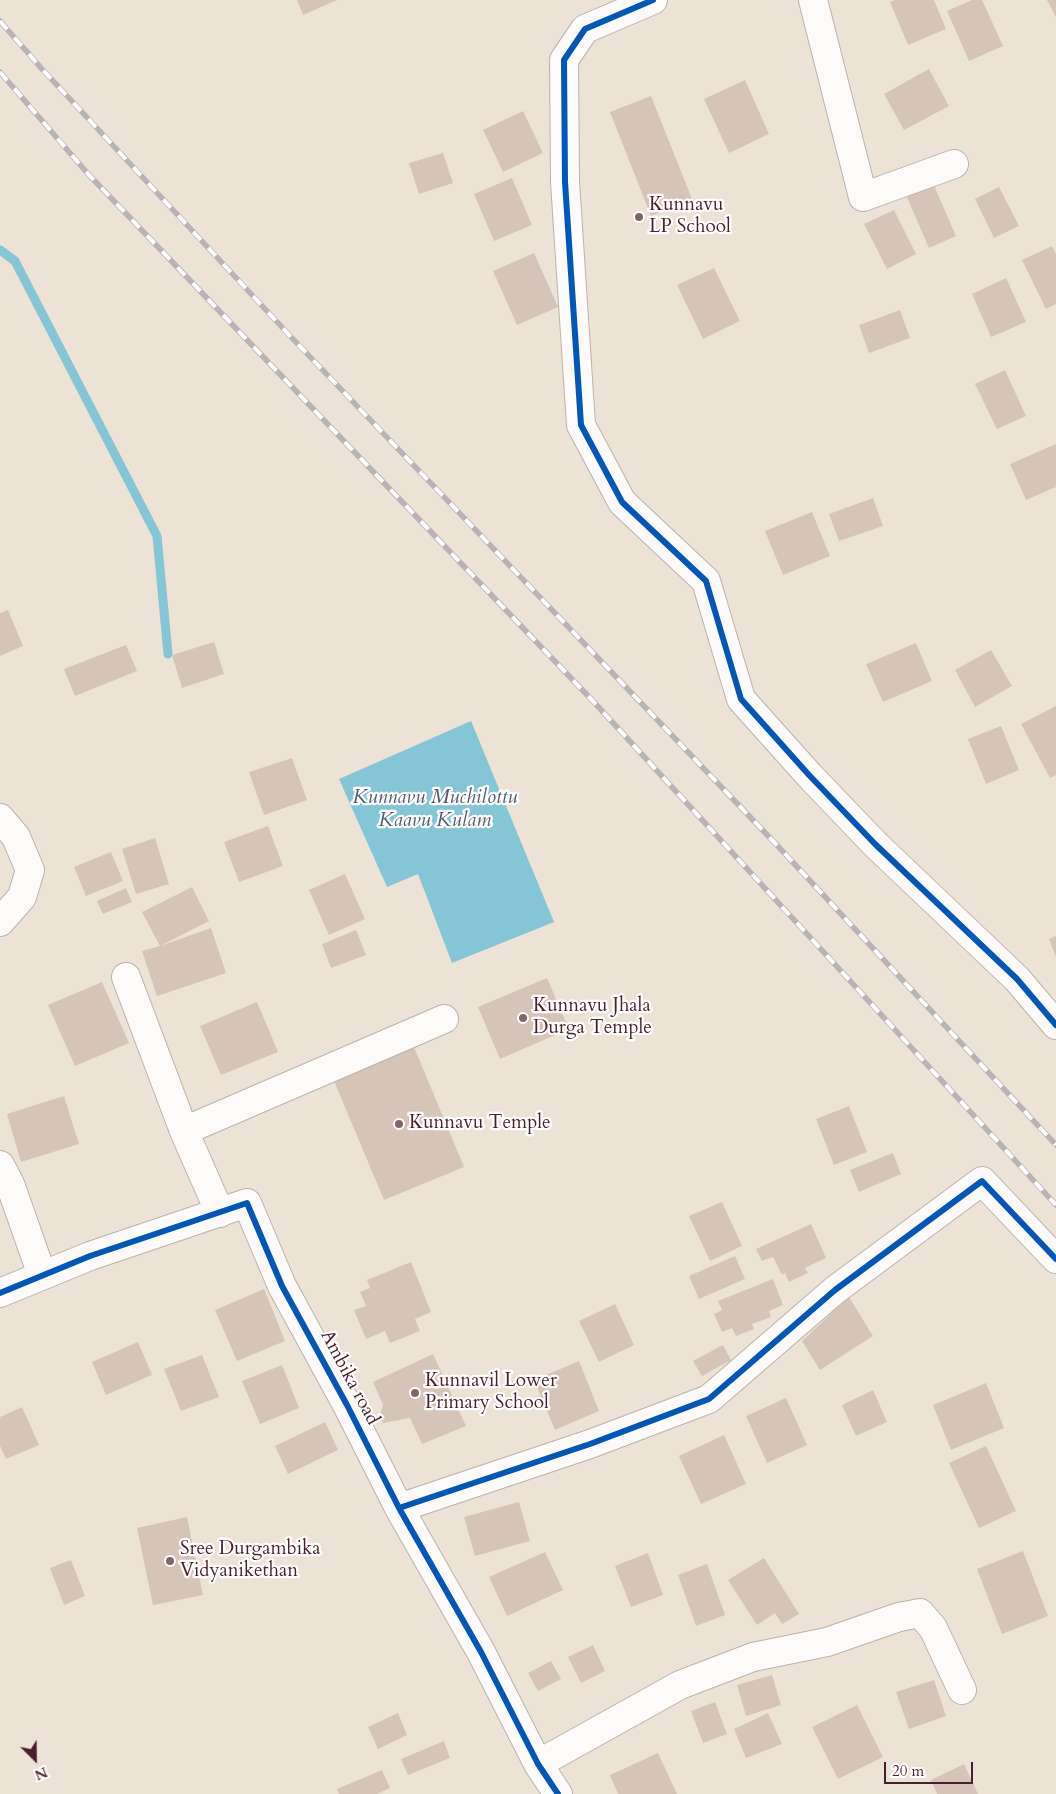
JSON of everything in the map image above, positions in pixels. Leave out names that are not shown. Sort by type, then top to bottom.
[{"type":"street","points":[[652,0],[585,29],[564,60],[565,182],[581,425],[622,502],[706,581],[741,699],[809,775],[875,844],[1018,979],[1056,1025]]},
{"type":"street","points":[[813,0],[863,197],[954,164]]},
{"type":"street","points":[[0,818],[16,837],[30,870],[22,897],[0,922]]},
{"type":"street","points":[[126,978],[184,1131],[220,1213]]},
{"type":"street","points":[[184,1131],[444,1019]]},
{"type":"street","points":[[0,1165],[10,1184],[42,1275]]},
{"type":"street","points":[[399,1508],[590,1444],[709,1399],[835,1290],[982,1181],[1056,1259]]},
{"type":"street","name":"Ambika road","points":[[0,1293],[90,1256],[247,1203],[282,1286],[347,1404],[399,1508],[481,1652],[538,1764],[558,1794]]},
{"type":"street","points":[[538,1764],[680,1685],[753,1657],[826,1642],[899,1617],[920,1614],[933,1628],[962,1690]]},
{"type":"water","name":"Kunnavu Muchilottu Kaavu Kulam","points":[[471,721],[554,922],[452,963],[418,874],[387,887],[339,779]]},
{"type":"building","points":[[297,0],[337,0],[303,15]]},
{"type":"building","points":[[894,0],[934,0],[946,29],[908,45],[890,2]]},
{"type":"building","points":[[972,0],[982,0],[1003,46],[969,61],[947,11]]},
{"type":"building","points":[[1047,0],[1056,0],[1056,17]]},
{"type":"building","points":[[929,69],[949,106],[904,130],[884,94]]},
{"type":"building","points":[[745,80],[769,134],[729,153],[704,99]]},
{"type":"building","points":[[651,96],[692,199],[651,216],[610,112]]},
{"type":"building","points":[[523,111],[543,153],[503,172],[483,130]]},
{"type":"building","points":[[443,153],[453,183],[419,194],[409,163]]},
{"type":"building","points":[[512,178],[532,225],[494,241],[474,194]]},
{"type":"building","points":[[932,181],[956,236],[929,248],[905,193]]},
{"type":"building","points":[[999,187],[1019,226],[994,238],[975,199]]},
{"type":"building","points":[[894,210],[916,254],[887,269],[864,224]]},
{"type":"building","points":[[1052,246],[1056,254],[1056,304],[1046,309],[1022,260]]},
{"type":"building","points":[[534,253],[558,307],[517,325],[493,271]]},
{"type":"building","points":[[714,268],[740,321],[703,339],[677,285]]},
{"type":"building","points":[[1006,278],[1026,322],[991,337],[972,294]]},
{"type":"building","points":[[900,310],[910,338],[869,353],[859,325]]},
{"type":"building","points":[[1005,370],[1026,416],[997,429],[975,384]]},
{"type":"building","points":[[1056,444],[1056,487],[1026,500],[1010,464]]},
{"type":"building","points":[[873,498],[883,526],[839,541],[829,514]]},
{"type":"building","points":[[812,512],[830,556],[783,575],[765,531]]},
{"type":"building","points":[[8,610],[23,646],[0,656],[0,613]]},
{"type":"building","points":[[214,642],[224,674],[182,688],[172,655]]},
{"type":"building","points":[[916,643],[932,681],[883,702],[866,664]]},
{"type":"building","points":[[126,645],[137,671],[75,696],[64,669]]},
{"type":"building","points":[[991,650],[1012,686],[975,707],[955,670]]},
{"type":"building","points":[[1056,706],[1056,775],[1050,778],[1021,724]]},
{"type":"building","points":[[1001,726],[1019,770],[986,784],[968,739]]},
{"type":"building","points":[[292,758],[307,800],[264,815],[249,772]]},
{"type":"building","points":[[268,826],[283,866],[239,882],[224,842]]},
{"type":"building","points":[[155,838],[169,884],[136,894],[122,849]]},
{"type":"building","points":[[111,852],[123,881],[86,896],[74,867]]},
{"type":"building","points":[[345,874],[365,919],[329,935],[309,890]]},
{"type":"building","points":[[192,887],[209,921],[160,946],[142,912]]},
{"type":"building","points":[[126,888],[132,902],[103,914],[97,901]]},
{"type":"building","points":[[211,928],[226,973],[157,996],[142,951]]},
{"type":"building","points":[[356,930],[366,955],[331,968],[322,944]]},
{"type":"building","points":[[1056,936],[1056,957],[1049,939]]},
{"type":"building","name":"Kunnavu Jhala Durga Temple","points":[[547,978],[569,1029],[500,1059],[478,1007]]},
{"type":"building","points":[[102,982],[129,1043],[75,1066],[48,1005]]},
{"type":"building","points":[[257,1002],[278,1052],[221,1075],[200,1026]]},
{"type":"building","name":"Kunnavu Temple","points":[[414,1047],[464,1167],[384,1200],[334,1081]]},
{"type":"building","points":[[64,1096],[79,1144],[21,1162],[7,1114]]},
{"type":"building","points":[[849,1106],[867,1152],[834,1165],[816,1119]]},
{"type":"building","points":[[893,1153],[901,1174],[859,1192],[850,1170]]},
{"type":"building","points":[[722,1202],[742,1246],[710,1261],[689,1216]]},
{"type":"building","points":[[811,1224],[826,1258],[805,1268],[808,1273],[789,1282],[785,1273],[782,1275],[773,1257],[762,1261],[756,1249]]},
{"type":"building","points":[[735,1256],[745,1279],[699,1299],[689,1276]]},
{"type":"building","points":[[411,1262],[431,1312],[415,1319],[420,1331],[390,1343],[385,1331],[366,1339],[354,1310],[366,1306],[360,1292],[370,1288],[367,1280]]},
{"type":"building","points":[[773,1279],[783,1305],[769,1311],[771,1317],[752,1324],[754,1329],[736,1336],[732,1328],[722,1332],[714,1314],[722,1310],[718,1301]]},
{"type":"building","points":[[264,1289],[285,1341],[237,1361],[215,1310]]},
{"type":"building","points":[[849,1297],[873,1336],[820,1370],[802,1341]]},
{"type":"building","points":[[615,1304],[634,1345],[599,1362],[579,1321]]},
{"type":"building","points":[[138,1342],[152,1375],[106,1395],[92,1362]]},
{"type":"building","points":[[723,1345],[731,1360],[702,1376],[693,1361]]},
{"type":"building","name":"Kunnavil Lower Primary School","points":[[433,1354],[466,1426],[422,1444],[410,1418],[384,1423],[379,1419],[383,1405],[373,1382]]},
{"type":"building","points":[[202,1355],[219,1397],[181,1411],[164,1369]]},
{"type":"building","points":[[579,1361],[599,1411],[555,1430],[534,1380]]},
{"type":"building","points":[[282,1365],[299,1408],[260,1424],[242,1381]]},
{"type":"building","points":[[986,1383],[1004,1428],[951,1450],[933,1405]]},
{"type":"building","points":[[873,1390],[887,1422],[856,1436],[842,1405]]},
{"type":"building","points":[[786,1398],[807,1445],[767,1463],[746,1416]]},
{"type":"building","points":[[22,1407],[39,1445],[6,1459],[0,1446],[0,1417]]},
{"type":"building","points":[[325,1422],[338,1450],[288,1474],[275,1446]]},
{"type":"building","points":[[724,1435],[746,1484],[701,1504],[679,1456]]},
{"type":"building","points":[[986,1446],[1016,1511],[979,1528],[949,1463]]},
{"type":"building","points":[[519,1502],[530,1541],[475,1556],[464,1517]]},
{"type":"building","name":"Sree Durgambika Vidyanikethan","points":[[187,1517],[203,1595],[153,1605],[137,1528]]},
{"type":"building","points":[[1023,1551],[1048,1616],[1002,1634],[977,1569]]},
{"type":"building","points":[[545,1552],[563,1590],[507,1616],[489,1577]]},
{"type":"building","points":[[648,1553],[663,1595],[631,1607],[615,1566]]},
{"type":"building","points":[[764,1558],[799,1614],[782,1624],[775,1613],[757,1625],[728,1580]]},
{"type":"building","points":[[71,1560],[85,1596],[64,1605],[50,1568]]},
{"type":"building","points":[[707,1564],[725,1615],[696,1626],[678,1575]]},
{"type":"building","points":[[593,1645],[605,1671],[581,1683],[568,1657]]},
{"type":"building","points":[[551,1661],[561,1679],[538,1691],[528,1673]]},
{"type":"building","points":[[772,1675],[781,1705],[746,1716],[737,1685]]},
{"type":"building","points":[[934,1680],[946,1716],[909,1729],[896,1692]]},
{"type":"building","points":[[715,1702],[727,1734],[703,1743],[691,1711]]},
{"type":"building","points":[[857,1705],[883,1757],[838,1779],[812,1727]]},
{"type":"building","points":[[398,1713],[407,1735],[378,1749],[368,1727]]},
{"type":"building","points":[[768,1713],[782,1744],[746,1758],[734,1729]]},
{"type":"building","points":[[444,1741],[450,1758],[408,1775],[401,1759]]},
{"type":"building","points":[[658,1753],[677,1794],[618,1794],[610,1775]]},
{"type":"building","points":[[964,1764],[978,1794],[937,1794],[931,1780]]},
{"type":"building","points":[[382,1770],[390,1788],[377,1794],[339,1794],[337,1789]]},
{"type":"waterway","points":[[0,250],[15,261],[157,536],[168,654]]},
{"type":"railway","points":[[0,21],[42,69],[292,338],[774,842],[1056,1145]]},
{"type":"railway","points":[[0,72],[89,175],[592,700],[1056,1205]]},
{"type":"cycle path","points":[[653,0],[585,29],[564,60],[565,182],[581,425],[622,502],[706,581],[741,699],[809,775],[875,844],[1017,979],[1056,1025]]},
{"type":"cycle path","points":[[399,1508],[590,1444],[709,1399],[835,1290],[982,1181],[1056,1259]]},
{"type":"cycle path","points":[[0,1293],[90,1256],[247,1203],[282,1286],[347,1405],[399,1508],[481,1652],[538,1764],[558,1794]]},
{"type":"place","name":"Kunnavu LP School","points":[[639,217]]},
{"type":"place","name":"Kunnavu Jhala Durga Temple","points":[[523,1018]]},
{"type":"place","name":"Kunnavu Temple","points":[[399,1124]]},
{"type":"place","name":"Kunnavil Lower Primary School","points":[[415,1393]]},
{"type":"place","name":"Sree Durgambika Vidyanikethan","points":[[170,1561]]}]
